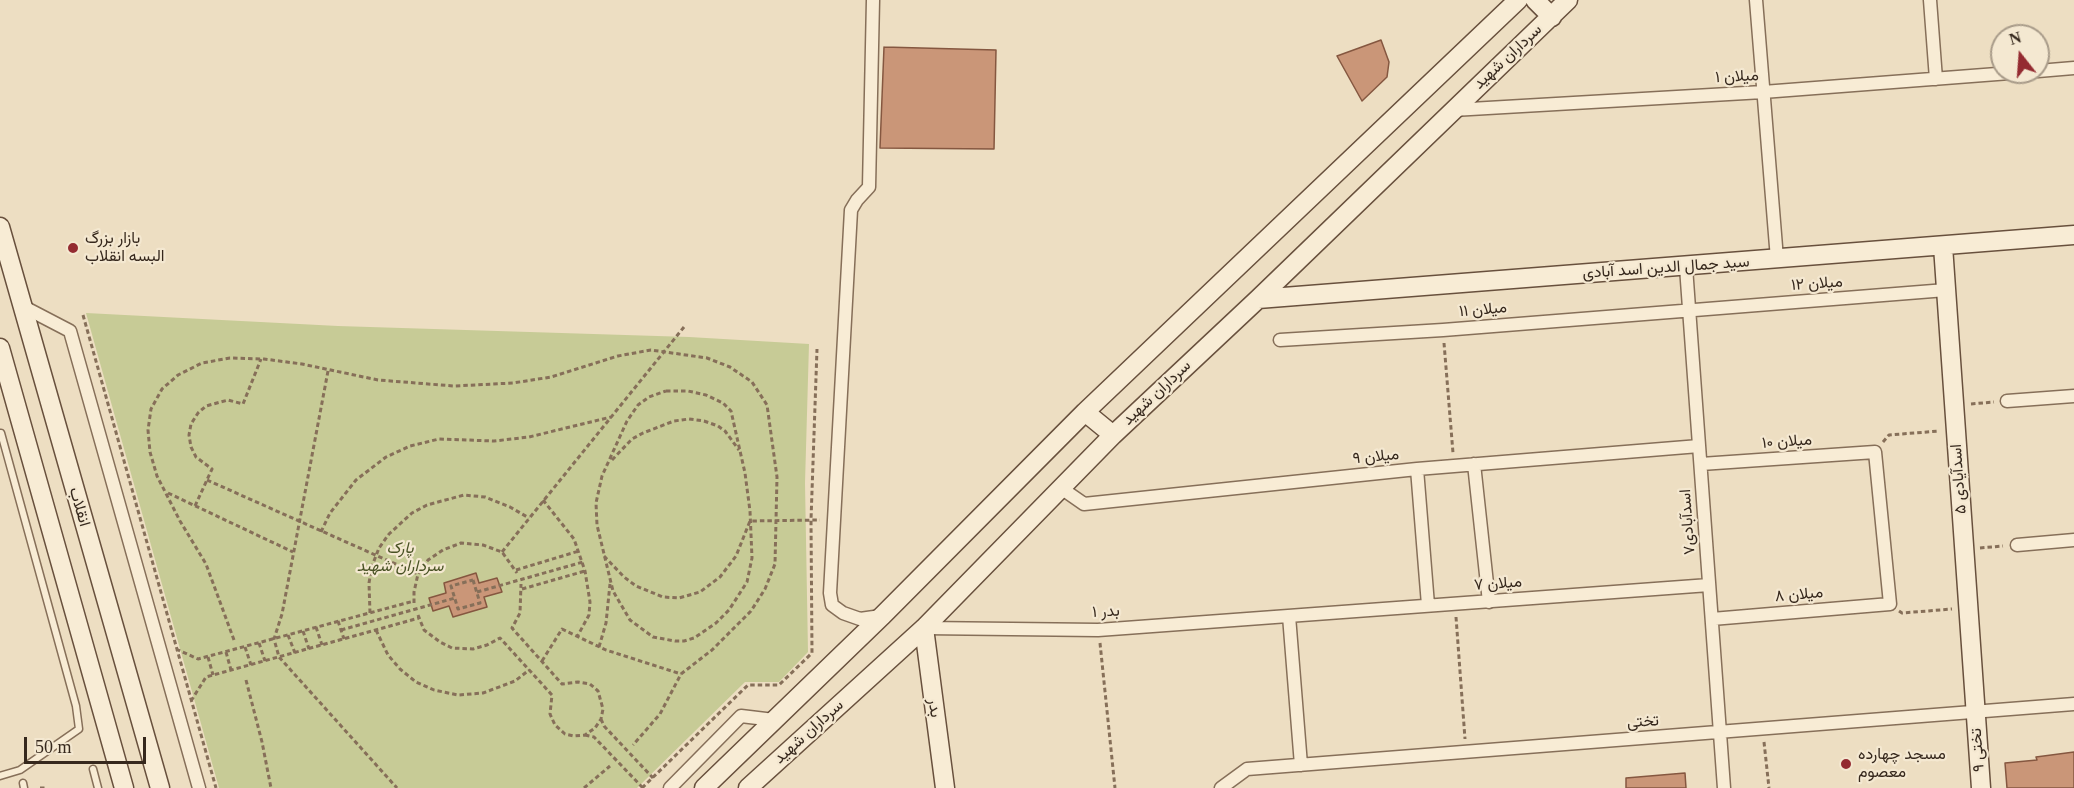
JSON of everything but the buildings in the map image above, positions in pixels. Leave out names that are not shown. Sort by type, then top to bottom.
[{"type":"street","points":[[873,0],[868,187],[856,200],[851,210],[830,593],[832,605],[843,614],[860,618],[882,616]]},
{"type":"street","name":"سرداران شهید","points":[[704,788],[882,616],[1085,412],[1518,0]]},
{"type":"street","points":[[1535,0],[1552,17]]},
{"type":"street","name":"سرداران شهید","points":[[748,788],[924,628],[1113,435],[1258,299],[1568,0]]},
{"type":"street","points":[[1756,0],[1777,259]]},
{"type":"street","points":[[1930,0],[1936,79]]},
{"type":"street","points":[[2050,70],[2074,68]]},
{"type":"street","name":"میلان ۱","points":[[1452,110],[1763,92],[1990,75]]},
{"type":"street","name":"انقلاب","points":[[0,226],[160,788]]},
{"type":"street","name":"سید جمال الدین اسد آبادی","points":[[1258,299],[2074,235]]},
{"type":"street","name":"اسدآیادی ۵","points":[[1943,246],[1976,712]]},
{"type":"street","name":"اسدآبادی۷","points":[[1686,267],[1724,788]]},
{"type":"street","name":"میلان ۱۲","points":[[1689,310],[1946,290]]},
{"type":"street","points":[[22,306],[70,331],[199,788]]},
{"type":"street","name":"میلان ۱۱","points":[[1280,340],[1443,330],[1689,310]]},
{"type":"street","name":"انقلاب","points":[[0,348],[124,788]]},
{"type":"street","points":[[2007,401],[2074,396]]},
{"type":"street","points":[[1085,412],[1113,435]]},
{"type":"street","name":"میلان ۹","points":[[1061,488],[1084,504],[1418,469],[1699,446]]},
{"type":"street","points":[[1875,453],[1890,604]]},
{"type":"street","name":"میلان ۱۰","points":[[1701,464],[1875,453]]},
{"type":"street","points":[[1474,464],[1489,602]]},
{"type":"street","points":[[1418,469],[1428,605]]},
{"type":"street","points":[[2017,545],[2074,540]]},
{"type":"street","name":"میلان ۷","points":[[1289,615],[1709,585]]},
{"type":"street","name":"میلان ۸","points":[[1712,619],[1890,604]]},
{"type":"street","points":[[1289,615],[1301,765]]},
{"type":"street","name":"بدر ۱","points":[[924,628],[1098,630],[1289,615]]},
{"type":"street","name":"بدر","points":[[924,628],[945,788]]},
{"type":"street","name":"تختی","points":[[1221,788],[1247,769],[2074,704]]},
{"type":"street","name":"تختی ۹","points":[[1976,712],[1981,788]]},
{"type":"street","points":[[670,788],[741,716],[774,720]]},
{"type":"lane","points":[[0,776],[20,770],[79,729],[76,706],[1,433]]},
{"type":"lane","points":[[93,769],[98,788]]},
{"type":"path","points":[[83,315],[216,788]]},
{"type":"path","points":[[502,552],[684,327]]},
{"type":"path","points":[[1443,330],[1454,466]]},
{"type":"path","points":[[234,640],[206,564],[157,476],[153,460],[148,430],[151,409],[162,389],[178,375],[202,363],[230,358],[262,359],[302,364],[378,380],[454,386],[513,383],[551,377],[618,356],[651,350],[706,358],[730,367],[752,382],[767,405],[777,477],[775,564],[765,589],[755,604],[734,630],[681,674],[660,714],[633,745]]},
{"type":"path","points":[[180,721],[206,677],[418,617],[424,630],[453,648],[473,649],[500,638],[552,695],[550,714],[555,725],[565,734],[594,737],[643,788],[748,685],[779,685],[812,653],[812,520],[817,350]]},
{"type":"path","points":[[195,506],[212,469],[196,457],[191,447],[189,435],[191,424],[198,413],[212,404],[228,400],[243,404],[262,359]]},
{"type":"path","points":[[328,370],[282,614],[274,639],[279,657],[397,788]]},
{"type":"path","points":[[666,391],[688,391],[706,395],[723,403],[731,411],[741,454],[748,489],[752,558],[747,582],[729,610],[716,623],[694,638],[684,641],[653,637],[630,620],[613,591],[597,525],[596,503],[602,476],[627,421],[638,405],[649,397],[666,391]]},
{"type":"path","points":[[1954,406],[2007,401]]},
{"type":"path","points":[[321,532],[330,513],[356,480],[387,457],[410,446],[440,439],[494,441],[529,437],[611,417]]},
{"type":"path","points":[[610,462],[632,439],[643,433],[659,425],[689,419],[718,426],[725,431],[741,454]]},
{"type":"path","points":[[1875,453],[1889,435],[1956,429]]},
{"type":"path","points":[[207,480],[299,523],[418,574]]},
{"type":"path","points":[[166,493],[293,552]]},
{"type":"path","points":[[370,613],[369,583],[376,556],[388,534],[400,522],[427,505],[464,495],[485,497],[529,518]]},
{"type":"path","points":[[543,500],[574,539],[583,562],[590,602],[589,615],[578,637]]},
{"type":"path","points":[[750,521],[834,520]]},
{"type":"path","points":[[604,556],[636,586],[663,597],[679,598],[700,592],[720,577],[736,556],[750,521]]},
{"type":"path","points":[[158,641],[198,659],[414,602],[418,574],[428,560],[443,550],[461,543],[483,545],[502,552],[516,571],[579,551]]},
{"type":"path","points":[[1964,549],[2017,545]]},
{"type":"path","points":[[477,592],[583,562]]},
{"type":"path","points":[[585,571],[521,587],[520,613],[512,628],[562,684],[578,682],[590,684],[598,691],[603,709],[601,719],[595,728],[585,735]]},
{"type":"path","points":[[473,580],[480,603],[458,609],[455,598],[451,586],[473,580]]},
{"type":"path","points":[[599,647],[606,624],[610,580]]},
{"type":"path","points":[[341,630],[455,598]]},
{"type":"path","points":[[1455,603],[1466,752]]},
{"type":"path","points":[[1890,604],[1902,613],[1968,608]]},
{"type":"path","points":[[338,621],[344,639]]},
{"type":"path","points":[[316,627],[322,645]]},
{"type":"path","points":[[542,661],[562,629],[599,647],[681,674]]},
{"type":"path","points":[[376,630],[388,655],[400,669],[416,682],[435,690],[458,695],[483,693],[515,681],[529,670]]},
{"type":"path","points":[[1098,630],[1114,788]]},
{"type":"path","points":[[303,631],[309,649]]},
{"type":"path","points":[[288,635],[294,653]]},
{"type":"path","points":[[260,643],[265,661]]},
{"type":"path","points":[[245,647],[251,665]]},
{"type":"path","points":[[226,652],[231,670]]},
{"type":"path","points":[[208,657],[213,675]]},
{"type":"path","points":[[246,680],[271,788]]},
{"type":"path","points":[[601,719],[604,726],[654,779]]},
{"type":"path","points":[[1762,729],[1769,788]]},
{"type":"path","points":[[584,788],[610,766]]},
{"type":"path","points":[[40,788],[45,788]]},
{"type":"green space","name":"پارک سرداران شهید","points":[[86,313],[338,326],[689,337],[809,344],[805,483],[808,652],[779,682],[745,682],[637,788],[219,788]]},
{"type":"place","name":"بازار بزرگ البسه انقلاب","points":[[73,248]]},
{"type":"place","name":"مسجد چهارده معصوم","points":[[1846,764]]}]
